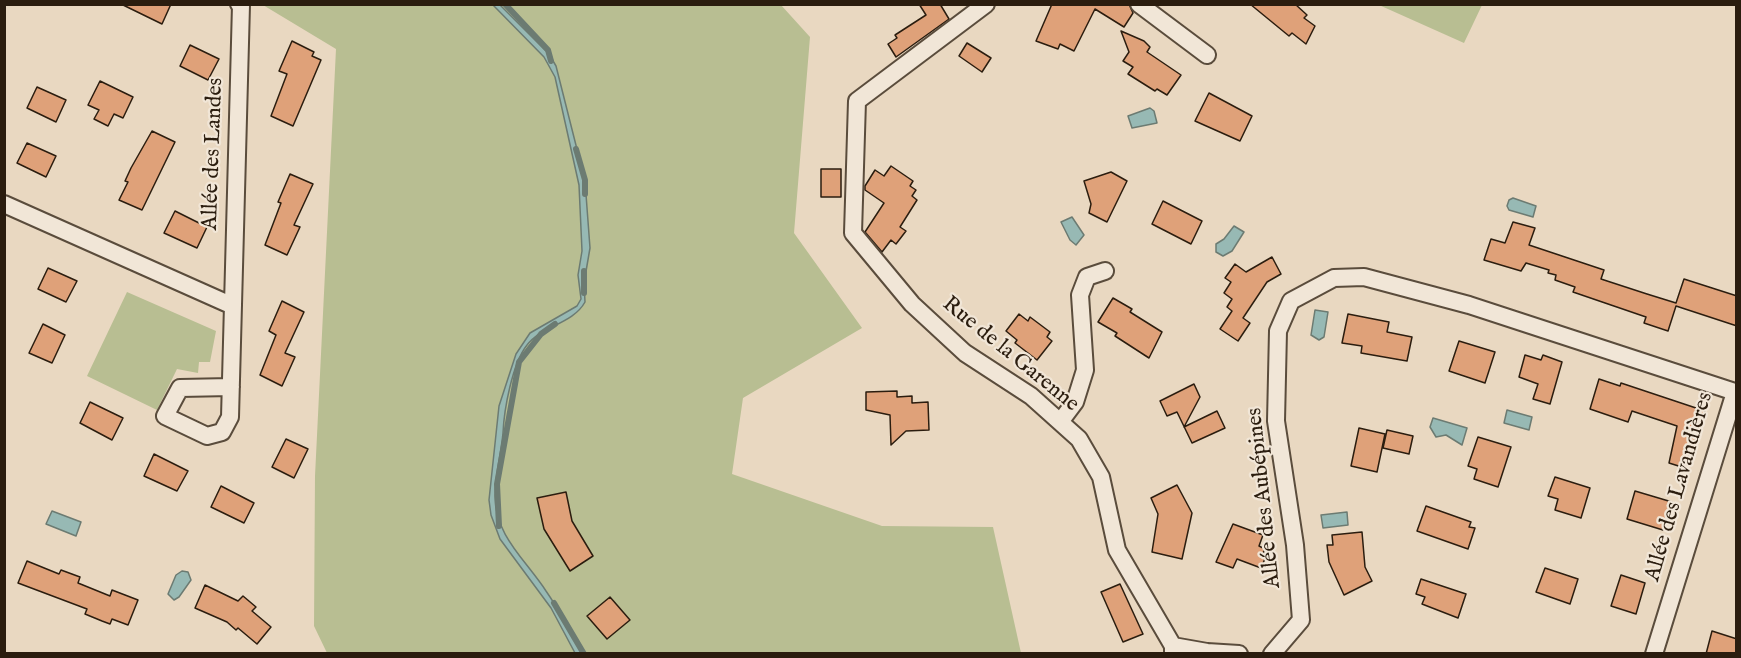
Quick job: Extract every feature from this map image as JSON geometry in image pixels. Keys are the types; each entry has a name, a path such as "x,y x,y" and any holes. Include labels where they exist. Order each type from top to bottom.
{"street":[{"name":"Allée des Landes","path":"231,387 239,4"},
{"name":"Rue de la Garenne","path":"986,4 857,101 853,233 912,304 965,353 1031,396 1079,439 1101,477 1116,550 1173,650"},
{"path":"1139,4 1207,55"},
{"path":"4,204 233,306"},
{"path":"1060,422 1075,402 1085,370 1080,295 1087,277 1105,271"},
{"name":"Allée des Aubépines","path":"1272,654 1301,620 1295,545 1276,421 1278,331 1291,301 1334,278 1364,277 1469,305"},
{"name":"Allée des Lavandières","path":"1469,305 1735,392 1654,654"},
{"path":"1173,650 1239,654"}],"green space":[{"path":"1482,4 1464,43 1379,5"},
{"path":"263,5 781,5 810,37 794,233 862,328 743,398 732,474 882,526 993,527 1021,653 327,653 314,626 315,476 336,49"},
{"path":"127,292 216,331 210,362 199,362 198,373 177,369 157,410 87,376"}],"water":[{"path":"493,5 500,5 549,54 556,66 585,181 590,248 584,283 585,302 573,315 533,339 527,345 517,364 505,412 495,488 496,510 513,547 551,599 584,653 575,653 551,608 500,539 491,515 489,500 499,406 516,354 530,333 577,306 581,299 578,275 582,251 579,185 555,77 544,57"},
{"path":"1150,108 1154,111 1157,123 1132,128 1128,116"},
{"path":"1513,198 1536,206 1533,217 1509,210 1507,206 1509,200"},
{"path":"1072,217 1084,235 1076,245 1070,240 1061,222"},
{"path":"1234,226 1244,232 1232,251 1223,256 1216,252 1216,244 1224,239"},
{"path":"1315,310 1328,312 1324,337 1319,340 1311,335"},
{"path":"1507,410 1532,417 1529,430 1504,423"},
{"path":"1433,418 1467,428 1462,445 1446,435 1436,437 1430,427"},
{"path":"52,511 81,522 76,536 46,524"},
{"path":"1347,512 1348,525 1323,528 1321,515"},
{"path":"182,571 188,572 191,580 179,597 174,600 168,594 176,575"}],"building":[{"path":"121,4 171,4 162,24"},
{"path":"919,4 940,4 949,19 896,57 888,44 897,38 895,35 926,15"},
{"path":"1052,4 1129,4 1133,13 1124,27 1095,9 1074,51 1060,44 1058,49 1036,41"},
{"path":"1250,4 1295,4 1307,15 1304,18 1315,26 1306,44 1292,33 1289,36"},
{"path":"1121,31 1144,41 1150,47 1147,52 1181,75 1167,95 1157,89 1155,91 1128,74 1133,67 1123,61 1129,52"},
{"path":"292,41 314,52 312,56 321,60 293,126 271,116 287,74 279,71"},
{"path":"967,43 991,58 982,72 959,56"},
{"path":"190,45 219,59 208,80 180,66"},
{"path":"100,81 133,97 123,118 114,114 108,126 94,119 99,110 88,105"},
{"path":"37,87 66,100 56,122 27,108"},
{"path":"1209,93 1252,116 1240,141 1195,121"},
{"path":"152,131 175,142 142,210 119,200 128,182 125,181 131,168"},
{"path":"27,143 56,156 46,177 17,163"},
{"path":"891,166 913,181 910,186 916,190 912,196 917,200 900,227 906,231 896,244 891,240 882,252 865,232 884,203 865,190 865,186 875,170 884,176"},
{"path":"821,169 841,169 841,197 821,197"},
{"path":"1111,172 1127,181 1107,222 1089,213 1091,204 1084,181"},
{"path":"290,174 313,184 294,225 300,227 287,255 265,245 281,203 278,202"},
{"path":"1163,201 1202,221 1191,244 1152,224"},
{"path":"175,211 207,227 197,248 164,233"},
{"path":"1513,222 1535,228 1529,245 1604,270 1601,279 1676,303 1684,279 1737,296 1737,326 1676,306 1668,331 1644,323 1646,317 1573,292 1575,287 1555,280 1556,275 1548,273 1549,270 1526,263 1521,271 1484,260 1491,239 1505,243"},
{"path":"1272,257 1281,274 1267,282 1243,318 1250,323 1238,341 1220,329 1232,311 1227,307 1232,299 1224,293 1231,282 1225,278 1235,264 1246,272"},
{"path":"48,268 77,281 66,302 38,289"},
{"path":"1113,298 1132,309 1130,312 1162,332 1149,358 1115,336 1117,333 1098,322"},
{"path":"282,301 304,312 285,353 295,357 282,386 260,375 276,335 269,331"},
{"path":"1019,314 1028,321 1030,317 1050,332 1047,337 1052,341 1037,360 1015,343 1017,340 1006,331"},
{"path":"1348,314 1389,322 1387,332 1412,337 1407,361 1361,353 1362,346 1342,343"},
{"path":"43,324 65,335 52,363 29,353"},
{"path":"1459,341 1495,352 1485,383 1449,371"},
{"path":"1525,355 1541,360 1543,355 1562,362 1550,404 1533,399 1538,384 1519,377"},
{"path":"1599,379 1620,386 1621,383 1705,411 1685,468 1669,463 1677,426 1632,411 1628,422 1590,409"},
{"path":"1194,384 1200,397 1184,427 1177,412 1167,416 1160,401"},
{"path":"897,391 897,397 912,396 912,403 928,402 929,430 906,431 891,445 890,415 866,410 866,392"},
{"path":"90,402 123,418 112,440 80,423"},
{"path":"1217,411 1225,428 1192,443 1184,427"},
{"path":"1359,428 1385,434 1377,472 1351,466"},
{"path":"1387,430 1413,436 1409,454 1383,448"},
{"path":"1478,437 1511,447 1498,487 1474,479 1477,469 1468,466"},
{"path":"286,439 308,449 294,478 272,467"},
{"path":"154,454 188,471 177,491 144,476"},
{"path":"1555,477 1590,488 1581,518 1555,510 1558,499 1548,496"},
{"path":"1177,485 1192,513 1182,559 1152,552 1158,514 1151,498"},
{"path":"221,486 254,503 244,523 211,507"},
{"path":"1635,491 1672,502 1663,530 1627,519"},
{"path":"566,492 572,521 593,556 570,571 544,529 537,498"},
{"path":"1426,506 1471,522 1469,527 1475,528 1468,549 1417,531"},
{"path":"1233,524 1263,535 1259,546 1265,549 1263,553 1267,554 1261,568 1237,559 1233,568 1216,562"},
{"path":"1362,532 1365,567 1372,581 1344,595 1329,562 1327,545 1333,545 1332,535"},
{"path":"27,561 59,574 61,570 80,577 78,583 110,596 112,590 138,600 128,625 112,619 110,624 102,621 85,614 87,609 18,583"},
{"path":"1545,568 1578,579 1570,604 1536,592"},
{"path":"1621,575 1645,583 1636,614 1611,606"},
{"path":"1421,579 1466,594 1458,618 1422,604 1425,597 1416,594"},
{"path":"1120,584 1143,634 1123,642 1101,592"},
{"path":"205,585 238,601 243,596 256,607 252,611 271,627 257,644 238,628 236,630 227,622 195,608"},
{"path":"610,597 630,620 607,639 587,616"},
{"path":"1712,631 1737,639 1737,654 1706,654"}],"waterway":[{"path":"505,4 548,50 551,61"},
{"path":"576,149 585,180 585,194"},
{"path":"584,271 584,293"},
{"path":"499,526 497,484 519,362 541,334 555,324"},
{"path":"554,603 584,654"}]}
